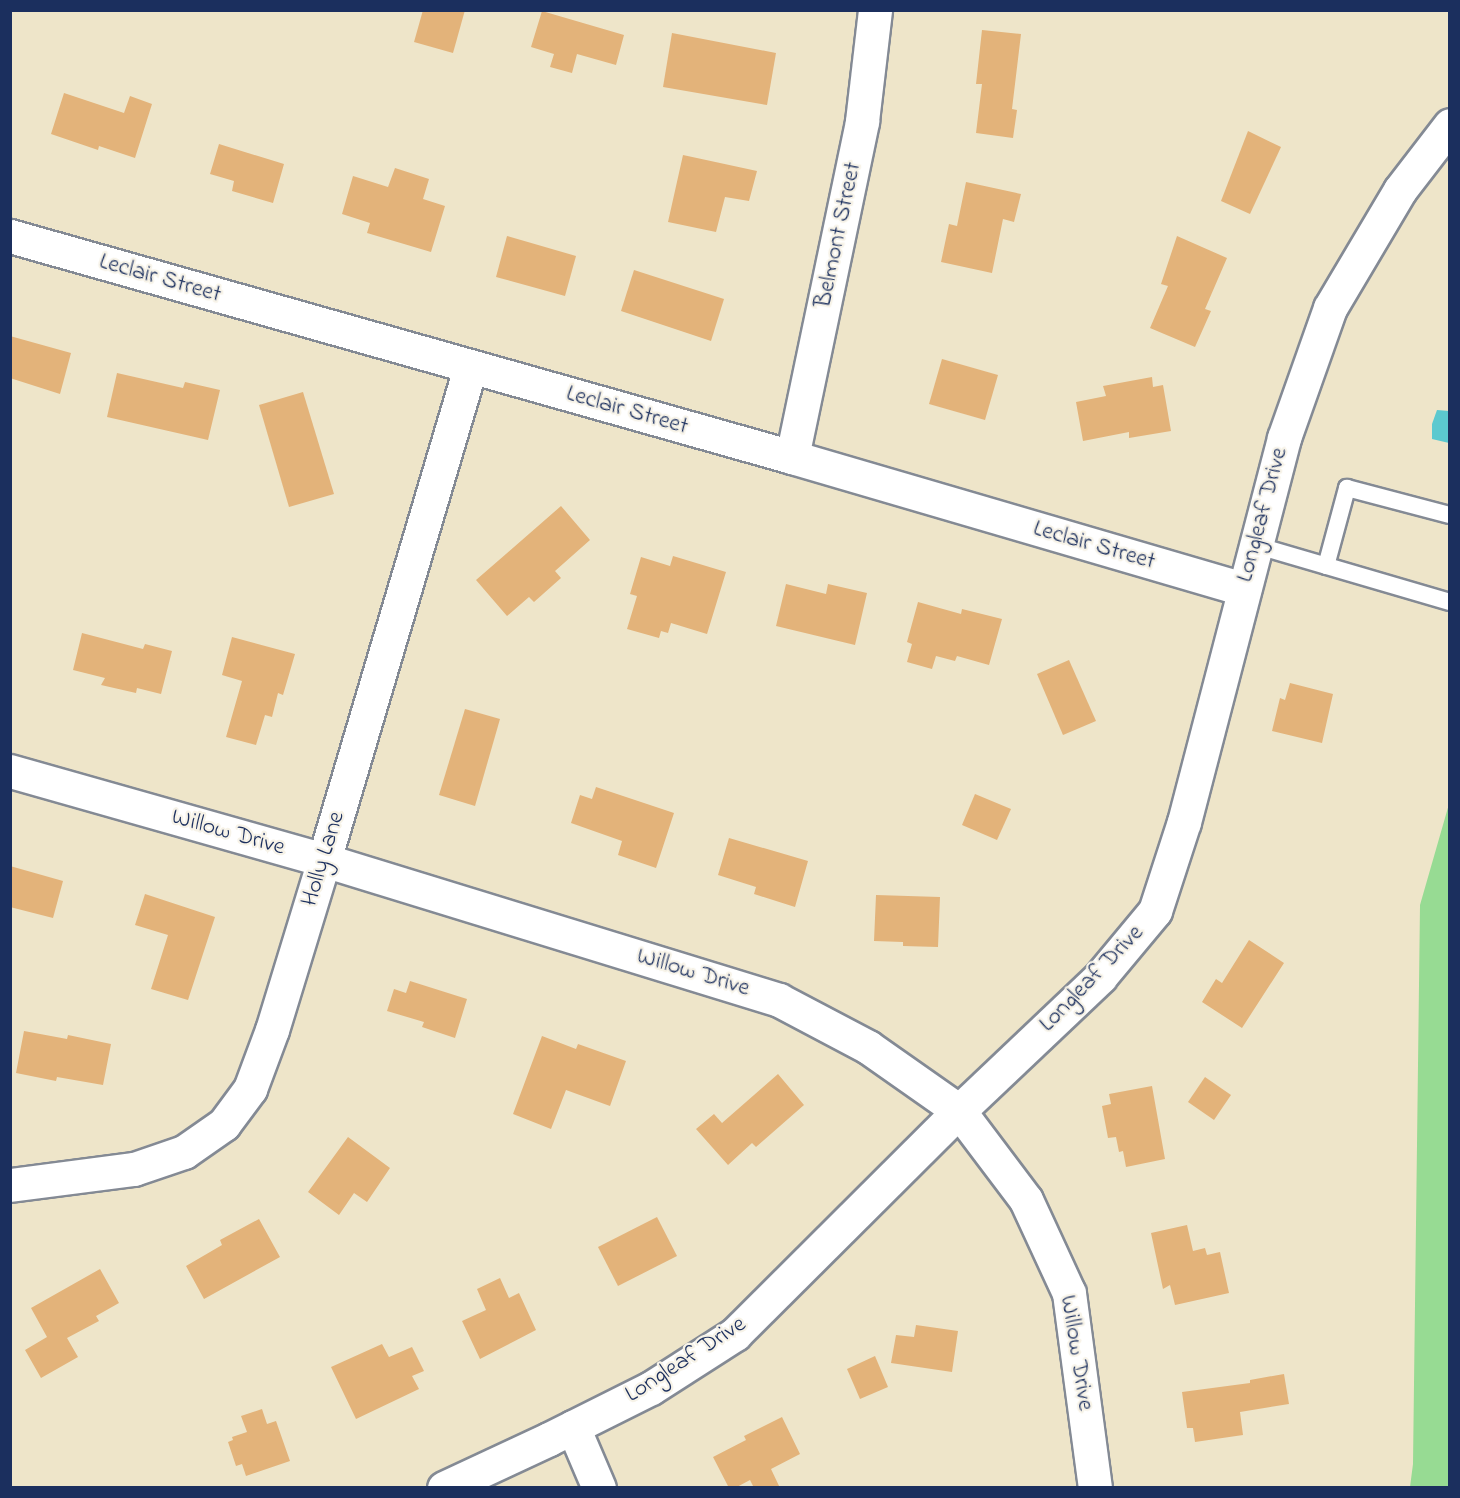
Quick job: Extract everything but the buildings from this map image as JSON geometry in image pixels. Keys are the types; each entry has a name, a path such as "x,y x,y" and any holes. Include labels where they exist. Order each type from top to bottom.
{"street":[{"name":"Belmont Street","path":"792,457 862,121 875,10"},
{"name":"Longleaf Drive","path":"444,1488 651,1388 735,1334 959,1111 1100,977 1155,912 1184,822 1284,438 1330,308 1400,190 1449,125"},
{"name":"Leclair Street","path":"10,236 470,368 792,457 1244,590"},
{"name":"Holly Lane","path":"10,1185 134,1169 184,1152 224,1124 250,1089 324,860 470,368"},
{"name":"Willow Drive","path":"10,771 324,860 780,1000 868,1047 959,1111 1026,1200 1069,1293 1095,1488"},
{"path":"573,1427 599,1488"}],"lane":[{"path":"1326,566 1347,488 1449,516"},
{"path":"1255,545 1449,602"}],"green space":[{"path":"1449,804 1449,1487 1410,1487 1413,1464 1420,905"}],"water":[{"path":"1437,410 1449,411 1449,443 1432,439 1432,424"}]}
